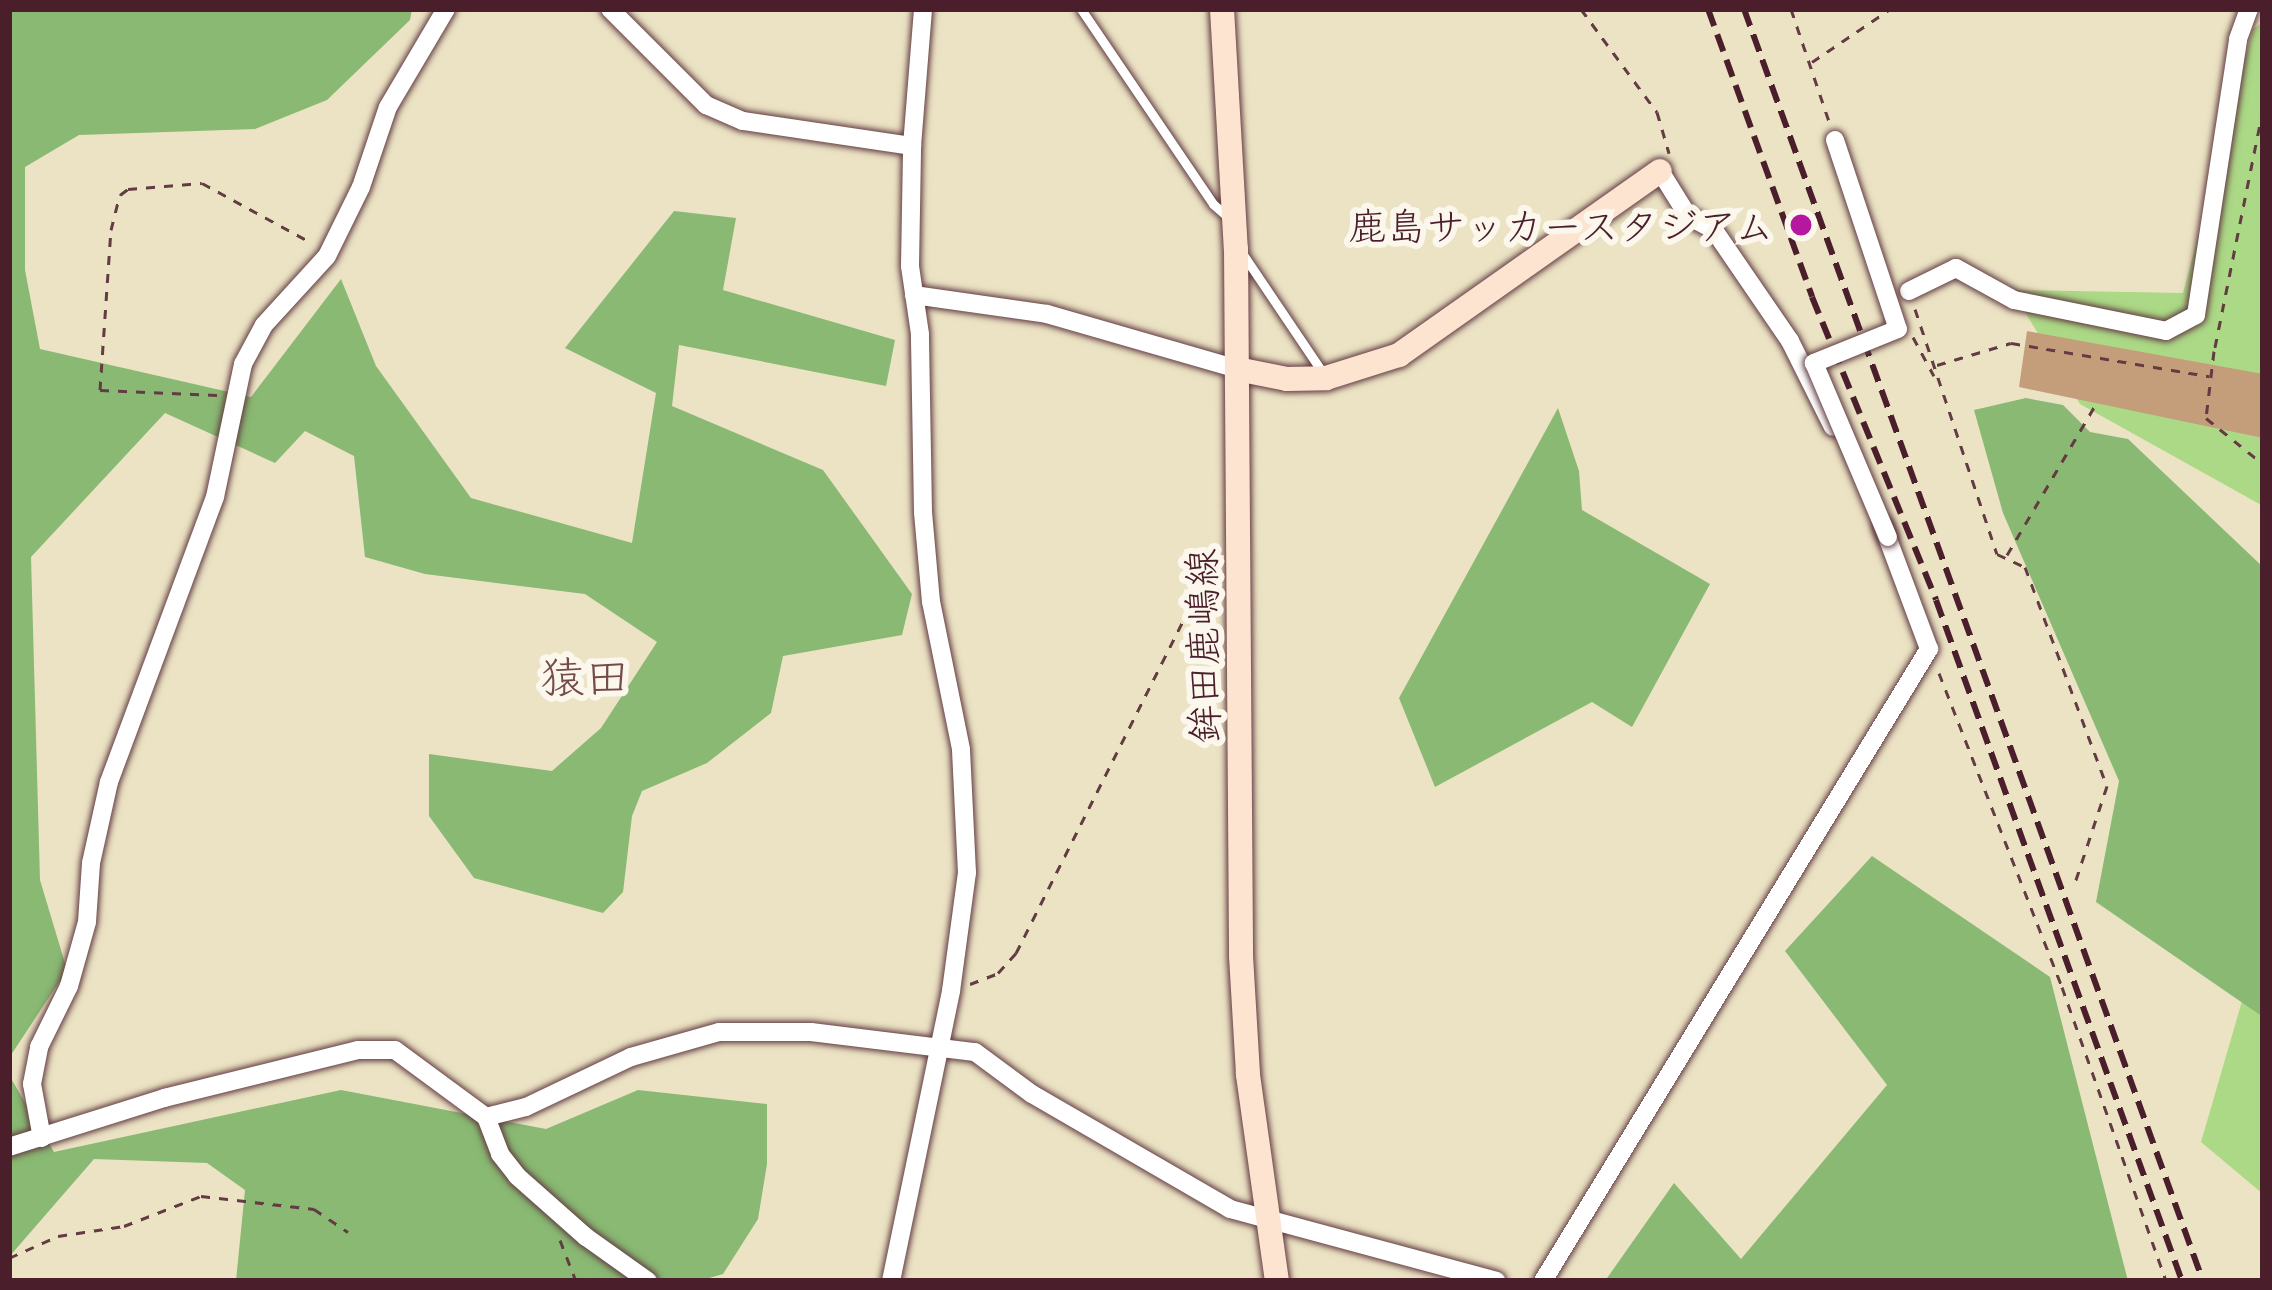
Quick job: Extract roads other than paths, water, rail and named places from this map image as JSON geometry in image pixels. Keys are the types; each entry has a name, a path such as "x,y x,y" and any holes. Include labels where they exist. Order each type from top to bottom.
{"main road":[{"name":"鉾田鹿嶋線","path":"1222,9 1236,249 1241,956 1248,1076 1277,1281"},
{"path":"1237,369 1286,379 1326,378 1399,355 1660,171"}],"street":[{"path":"42,1138 32,1084 39,1047 69,986 87,922 91,863 109,782 215,496 243,364 264,325 327,256 361,187 388,107 446,9"},
{"path":"610,9 706,105 743,121 912,146"},
{"path":"891,1281 962,928 968,830 962,749 931,602 914,295 912,146 922,9"},
{"path":"1909,291 1956,268 2014,300 2166,331 2196,315 2238,39 2249,9"},
{"path":"1543,1281 1929,649 1888,537 1814,363 1898,329 1834,140"},
{"path":"1660,171 1688,216 1714,230 1790,341 1888,537"},
{"path":"914,295 1047,314 1237,369"},
{"path":"486,1117 526,1106 631,1057 719,1032 811,1032 975,1052 1101,1136 1230,1209 1496,1281"},
{"path":"9,1147 164,1098 358,1050 394,1050 486,1117 500,1154 547,1204 648,1281"}],"lane":[{"path":"1081,9 1214,204 1234,222"},
{"path":"1236,249 1254,266 1326,378"}],"railway":[{"path":"1708,9 1812,297 1936,600 2182,1281"},
{"path":"1744,9 2203,1281"}],"place":[{"name":"鹿島サッカースタジアム","path":"1801,225"}],"district":[{"name":"猿田","path":"585,676"}]}
